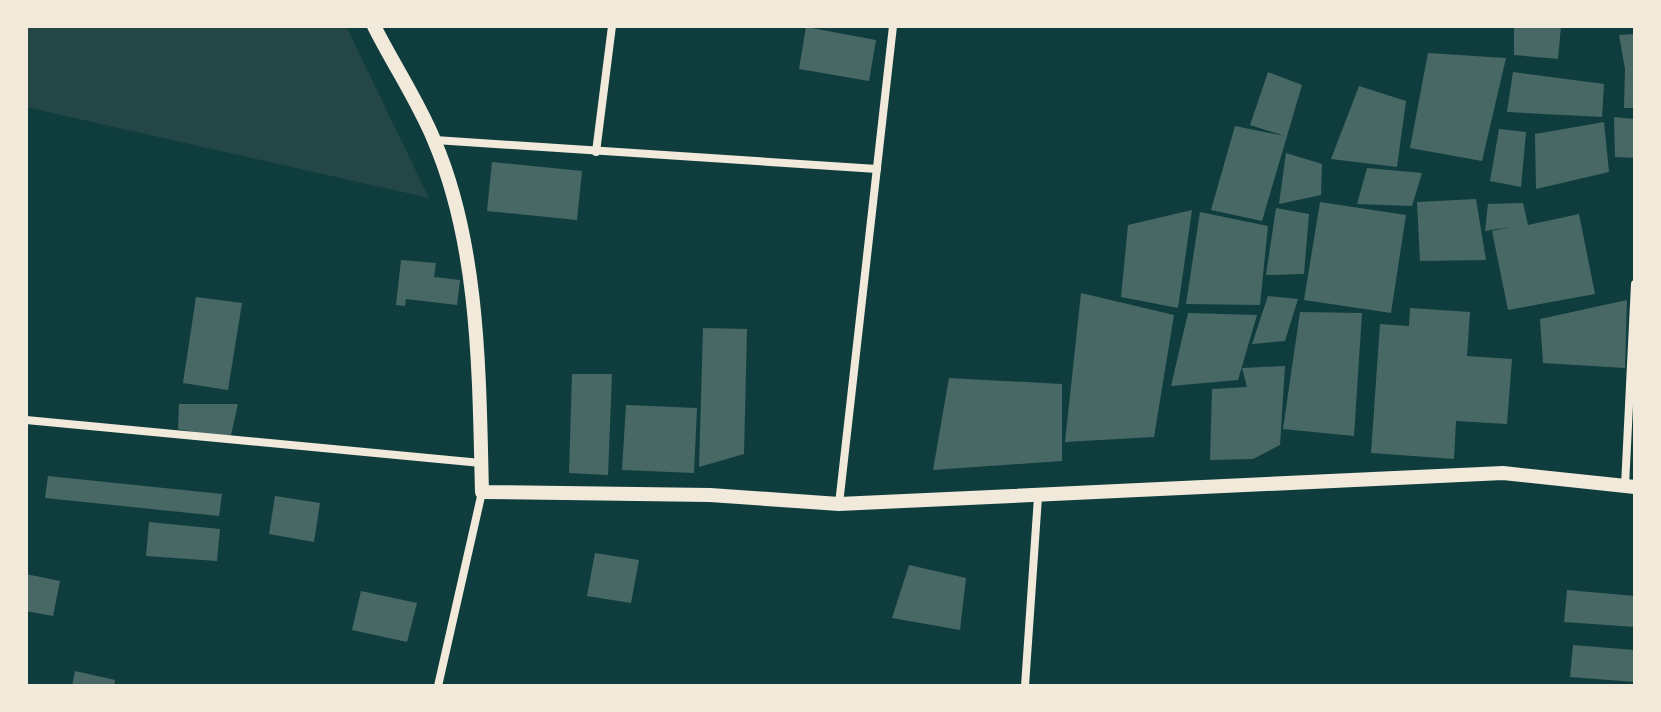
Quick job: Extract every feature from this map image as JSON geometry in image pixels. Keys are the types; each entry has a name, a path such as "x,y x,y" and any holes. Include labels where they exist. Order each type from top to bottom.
{"street":[{"path":"374,26 435,140 456,209 471,289 482,492 438,686"},
{"path":"596,152 612,26"},
{"path":"839,504 893,26"},
{"path":"435,140 877,169"},
{"path":"482,492 710,495 839,504 1503,473 1630,487 1635,284"},
{"path":"26,420 481,463"},
{"path":"1025,686 1038,497"}],"shaded area":[{"path":"26,26 346,26 429,198 26,107"}],"building":[{"path":"1514,26 1561,26 1558,59 1514,55"},
{"path":"806,27 876,40 869,81 799,69"},
{"path":"1635,34 1635,108 1624,108 1625,69 1619,35"},
{"path":"1428,53 1506,58 1482,161 1410,148"},
{"path":"1268,72 1302,85 1262,221 1211,210 1235,126 1285,136 1250,125"},
{"path":"1513,72 1604,84 1602,117 1507,112"},
{"path":"1359,86 1406,101 1397,167 1331,159"},
{"path":"1614,117 1635,119 1635,158 1615,157"},
{"path":"1604,122 1609,172 1536,189 1535,134"},
{"path":"1499,129 1526,132 1521,187 1490,181"},
{"path":"1286,153 1322,164 1321,195 1279,204"},
{"path":"492,162 582,171 577,220 487,211"},
{"path":"1367,168 1422,173 1412,206 1357,204"},
{"path":"1476,199 1486,260 1420,261 1417,202"},
{"path":"1320,202 1406,215 1391,313 1304,300"},
{"path":"1523,203 1528,225 1579,214 1595,294 1508,310 1492,231 1510,227 1485,231 1488,204"},
{"path":"1276,208 1309,214 1304,274 1266,275"},
{"path":"1192,210 1178,308 1121,297 1128,225"},
{"path":"1200,212 1268,226 1260,305 1186,304"},
{"path":"401,260 436,263 434,277 460,280 457,305 406,299 405,306 396,305"},
{"path":"1081,293 1174,315 1154,437 1065,442"},
{"path":"1268,296 1298,299 1285,341 1252,344"},
{"path":"196,297 242,303 228,390 183,383"},
{"path":"1627,300 1625,368 1543,363 1540,319"},
{"path":"1410,308 1470,312 1467,356 1512,359 1507,424 1456,421 1454,459 1371,453 1380,324 1409,326"},
{"path":"1300,312 1362,313 1354,436 1283,429"},
{"path":"1188,313 1257,315 1238,380 1171,386"},
{"path":"703,328 747,329 744,454 699,467"},
{"path":"1285,366 1280,445 1253,459 1210,460 1212,389 1247,387 1242,368"},
{"path":"572,374 612,374 608,475 569,473"},
{"path":"949,378 1062,384 1062,461 933,470"},
{"path":"179,404 238,404 230,439 178,429"},
{"path":"626,405 697,408 694,473 622,470"},
{"path":"48,476 222,494 219,516 45,498"},
{"path":"275,496 320,503 314,542 269,534"},
{"path":"149,522 220,529 217,561 146,556"},
{"path":"595,553 639,560 631,603 587,596"},
{"path":"909,565 966,578 960,630 892,618"},
{"path":"26,574 60,581 53,616 26,611"},
{"path":"1567,590 1635,596 1635,627 1564,622"},
{"path":"361,591 417,603 407,642 352,630"},
{"path":"1573,645 1635,650 1635,682 1570,677"},
{"path":"75,671 115,680 114,686 72,686"}]}
